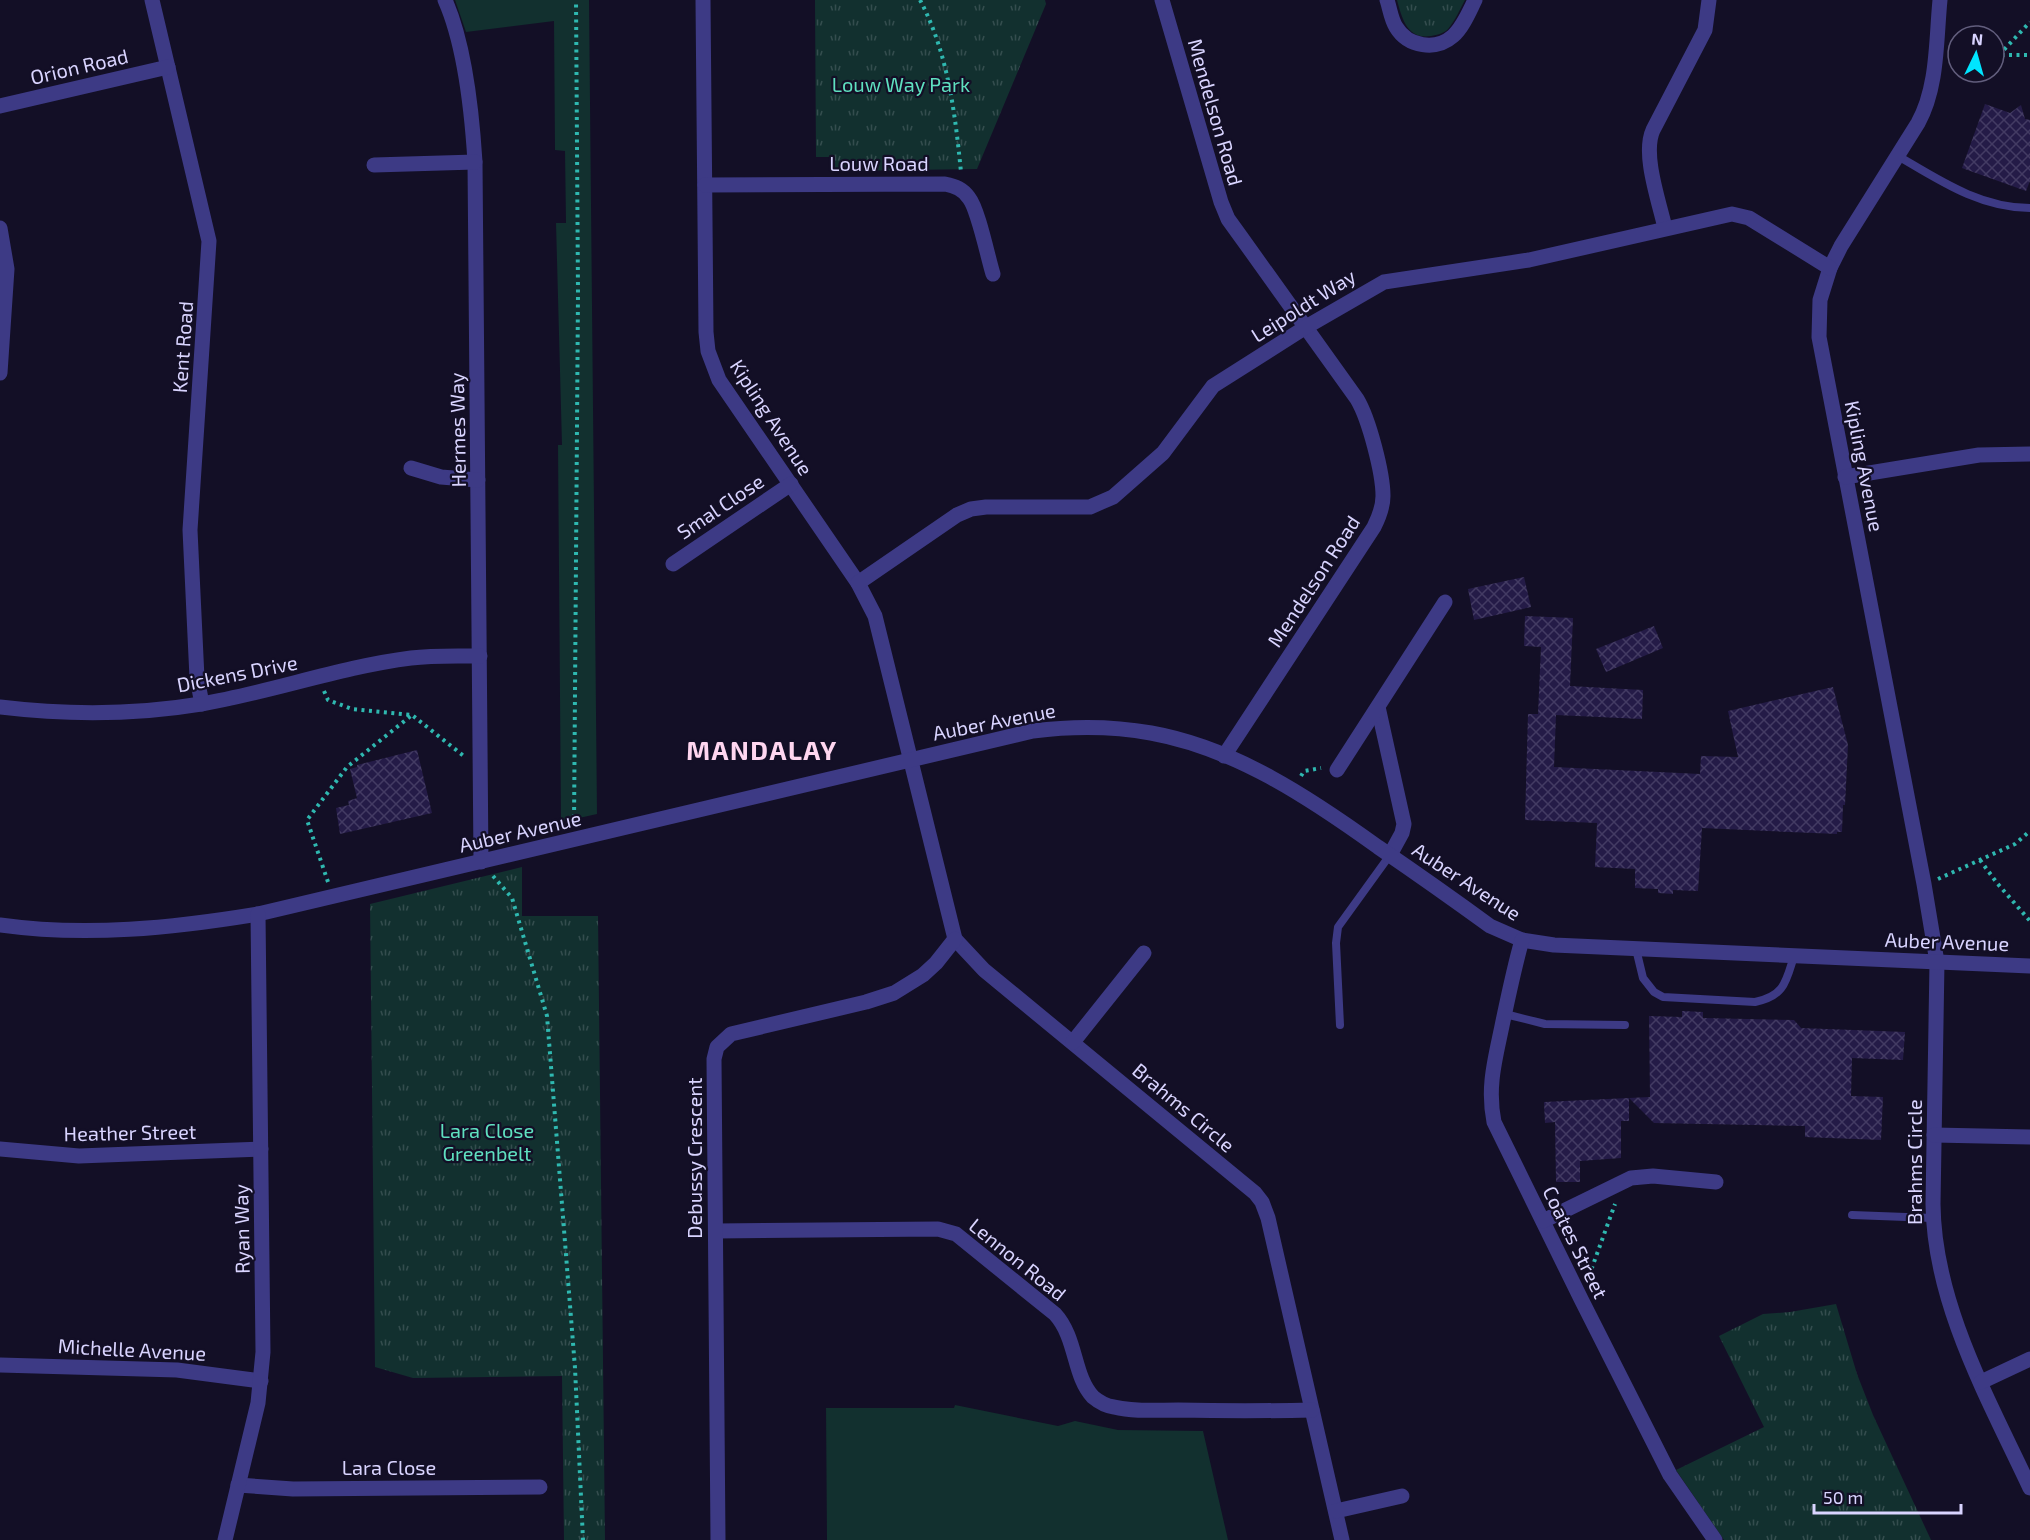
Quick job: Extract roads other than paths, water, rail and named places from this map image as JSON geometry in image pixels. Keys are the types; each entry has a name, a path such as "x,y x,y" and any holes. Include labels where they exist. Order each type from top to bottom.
{"street":[{"name":"Kent Road","path":"152,0 209,241 190,530 197,678 202,704"},
{"name":"Hermes Way","path":"445,0 457,40 468,94 475,162 481,862"},
{"name":"Kipling Avenue","path":"703,0 708,351 719,380 858,583 875,616 909,760"},
{"name":"Mendelson Road","path":"1162,0 1228,219 1366,414 1383,485 1382,509 1374,527 1224,756"},
{"path":"1388,0 1395,25 1400,33 1416,44 1426,45 1446,41 1454,35 1475,0"},
{"path":"1665,228 1649,158 1648,143 1653,129 1705,30 1709,0"},
{"name":"Kipling Avenue","path":"1937,962 1819,337 1820,300 1830,268 1841,246 1923,114 1930,96 1940,0"},
{"name":"Orion Road","path":"0,106 168,67"},
{"path":"374,165 475,162"},
{"name":"Louw Road","path":"705,185 945,184 963,191 972,202 993,274"},
{"name":"Leipoldt Way","path":"858,583 957,515 971,509 1090,507 1113,497 1163,453 1213,386 1306,327 1384,282 1529,260 1726,214 1738,214 1749,218 1830,268"},
{"path":"0,228 7,269 0,373"},
{"path":"1845,477 1979,455 2030,454"},
{"path":"411,468 441,477 478,480"},
{"name":"Smal Close","path":"673,564 790,484"},
{"path":"1336,770 1445,602"},
{"name":"Dickens Drive","path":"0,708 86,712 202,704 412,657 480,656"},
{"path":"1378,707 1404,824 1402,833 1390,855"},
{"name":"Auber Avenue","path":"0,925 58,930 159,928 258,914 1033,731 1092,727 1154,733 1190,743 1269,775 1315,802 1490,926 1522,940 1543,944 1636,949 2030,966"},
{"name":"Brahms Circle","path":"909,760 955,939 984,970 1255,1193 1262,1202 1268,1218 1342,1540"},
{"name":"Ryan Way","path":"225,1540 258,1403 263,1352 258,914"},
{"name":"Debussy Crescent","path":"718,1540 714,1059 717,1047 721,1041 737,1032 894,993 923,975 955,939"},
{"name":"Coates Street","path":"1522,940 1491,1083 1494,1122 1670,1475 1715,1540"},
{"path":"1073,1042 1144,953"},
{"name":"Brahms Circle","path":"1937,962 1933,1218 1935,1238 1955,1322 1962,1341 2030,1488"},
{"path":"1934,1135 2030,1137"},
{"name":"Heather Street","path":"0,1149 79,1156 261,1149"},
{"path":"1543,1221 1631,1178 1642,1176 1716,1182"},
{"name":"Lennon Road","path":"716,1231 947,1230 956,1234 1055,1314 1068,1330 1089,1392 1103,1404 1128,1409 1264,1412 1312,1410"},
{"path":"1981,1382 2030,1359"},
{"name":"Michelle Avenue","path":"0,1365 177,1370 261,1381"},
{"name":"Lara Close","path":"238,1485 293,1489 540,1487"},
{"path":"1336,1511 1402,1496"}],"lane":[{"path":"1898,156 1954,189 1996,204 2030,208"},
{"path":"1340,1026 1336,933 1340,923 1390,855"},
{"path":"1636,949 1647,985 1663,997 1676,999 1755,1002 1765,1000 1782,990 1794,956"},
{"path":"1505,1014 1545,1024 1625,1025"},
{"path":"1852,1215 1933,1218"}],"district":[{"name":"MANDALAY","path":"762,749"}],"park label":[{"name":"Louw Way Park","path":"901,84"},
{"name":"Lara Close Greenbelt","path":"487,1142"}]}
